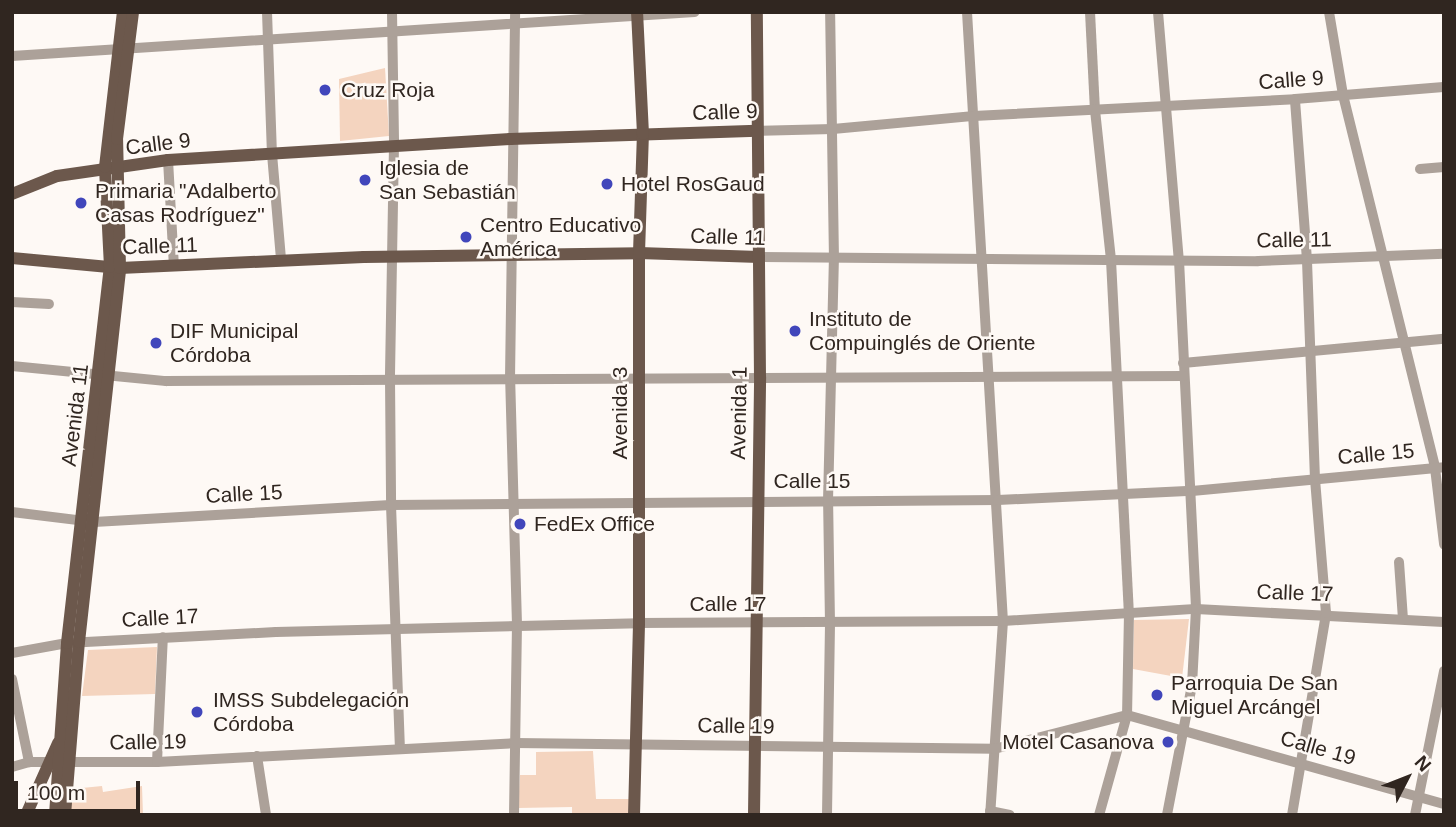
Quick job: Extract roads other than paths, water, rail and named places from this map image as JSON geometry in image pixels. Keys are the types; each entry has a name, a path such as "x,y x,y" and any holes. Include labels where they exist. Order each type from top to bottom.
{"main road":[{"name":"Avenida 11","path":"73,643 94,522 115,267 111,168 123,12"},
{"name":"Avenida 11","path":"122,49 133,12"},
{"name":"Avenida 1","path":"754,815 760,377 757,12"},
{"name":"Avenida 3","path":"634,815 639,623 639,253 643,134 637,13"},
{"name":"Calle 9","path":"12,194 57,176 168,160 515,139 757,131"},
{"name":"Calle 11","path":"12,258 115,267 174,266 282,258 639,253 758,257"},
{"name":"Avenida 11","path":"26,815 59,762 68,705 80,520 105,376"},
{"name":"Avenida 11","path":"65,815 59,762 68,705"},
{"path":"55,815 59,762"}],"street":[{"path":"267,12 272,154 282,258"},
{"path":"391,12 394,145 391,505 398,628 400,747"},
{"path":"12,56 392,31 515,18 695,12"},
{"path":"827,815 830,622 828,501 834,260 830,12"},
{"path":"967,12 998,499 1003,621 990,813 1010,815"},
{"path":"1090,12 1095,110 1111,260 1129,614 1127,715 1099,815"},
{"path":"1158,12 1179,260 1196,609 1192,685 1167,815"},
{"path":"1329,12 1343,95 1382,257 1439,468 1444,544"},
{"path":"514,815 517,625 510,379 515,18"},
{"name":"Calle 9","path":"757,131 833,129 974,116 1295,99 1444,87"},
{"path":"1292,815 1326,613 1315,479 1307,260 1295,99"},
{"path":"168,160 174,266"},
{"path":"1420,169 1444,167"},
{"name":"Calle 11","path":"758,257 834,260 1307,260 1444,254"},
{"path":"12,302 49,304"},
{"path":"1183,363 1444,340"},
{"path":"12,366 180,382 1184,376"},
{"name":"Calle 15","path":"12,512 94,522 391,505 998,499 1192,491 1439,468"},
{"path":"1399,562 1403,619"},
{"name":"Calle 17","path":"12,653 73,643 163,637 398,628 639,623 1003,621 1196,609 1326,613 1444,622"},
{"path":"157,762 163,637"},
{"path":"1415,815 1444,671"},
{"path":"12,679 29,762"},
{"name":"Calle 19","path":"12,767 29,762 157,762 400,747 515,743 994,749 1127,715 1444,804"},
{"path":"257,756 266,815"}],"place":[{"name":"Cruz Roja","path":"325,90"},
{"name":"Iglesia de San Sebastián","path":"365,180"},
{"name":"Hotel RosGaud","path":"607,184"},
{"name":"Primaria \"Adalberto Casas Rodríguez\"","path":"81,203"},
{"name":"Centro Educativo América","path":"466,237"},
{"name":"Instituto de Compuinglés de Oriente","path":"795,331"},
{"name":"DIF Municipal Córdoba","path":"156,343"},
{"name":"FedEx Office","path":"520,524"},
{"name":"Parroquia De San Miguel Arcángel","path":"1157,695"},
{"name":"IMSS Subdelegación Córdoba","path":"197,712"},
{"name":"Motel Casanova","path":"1168,742"}]}
